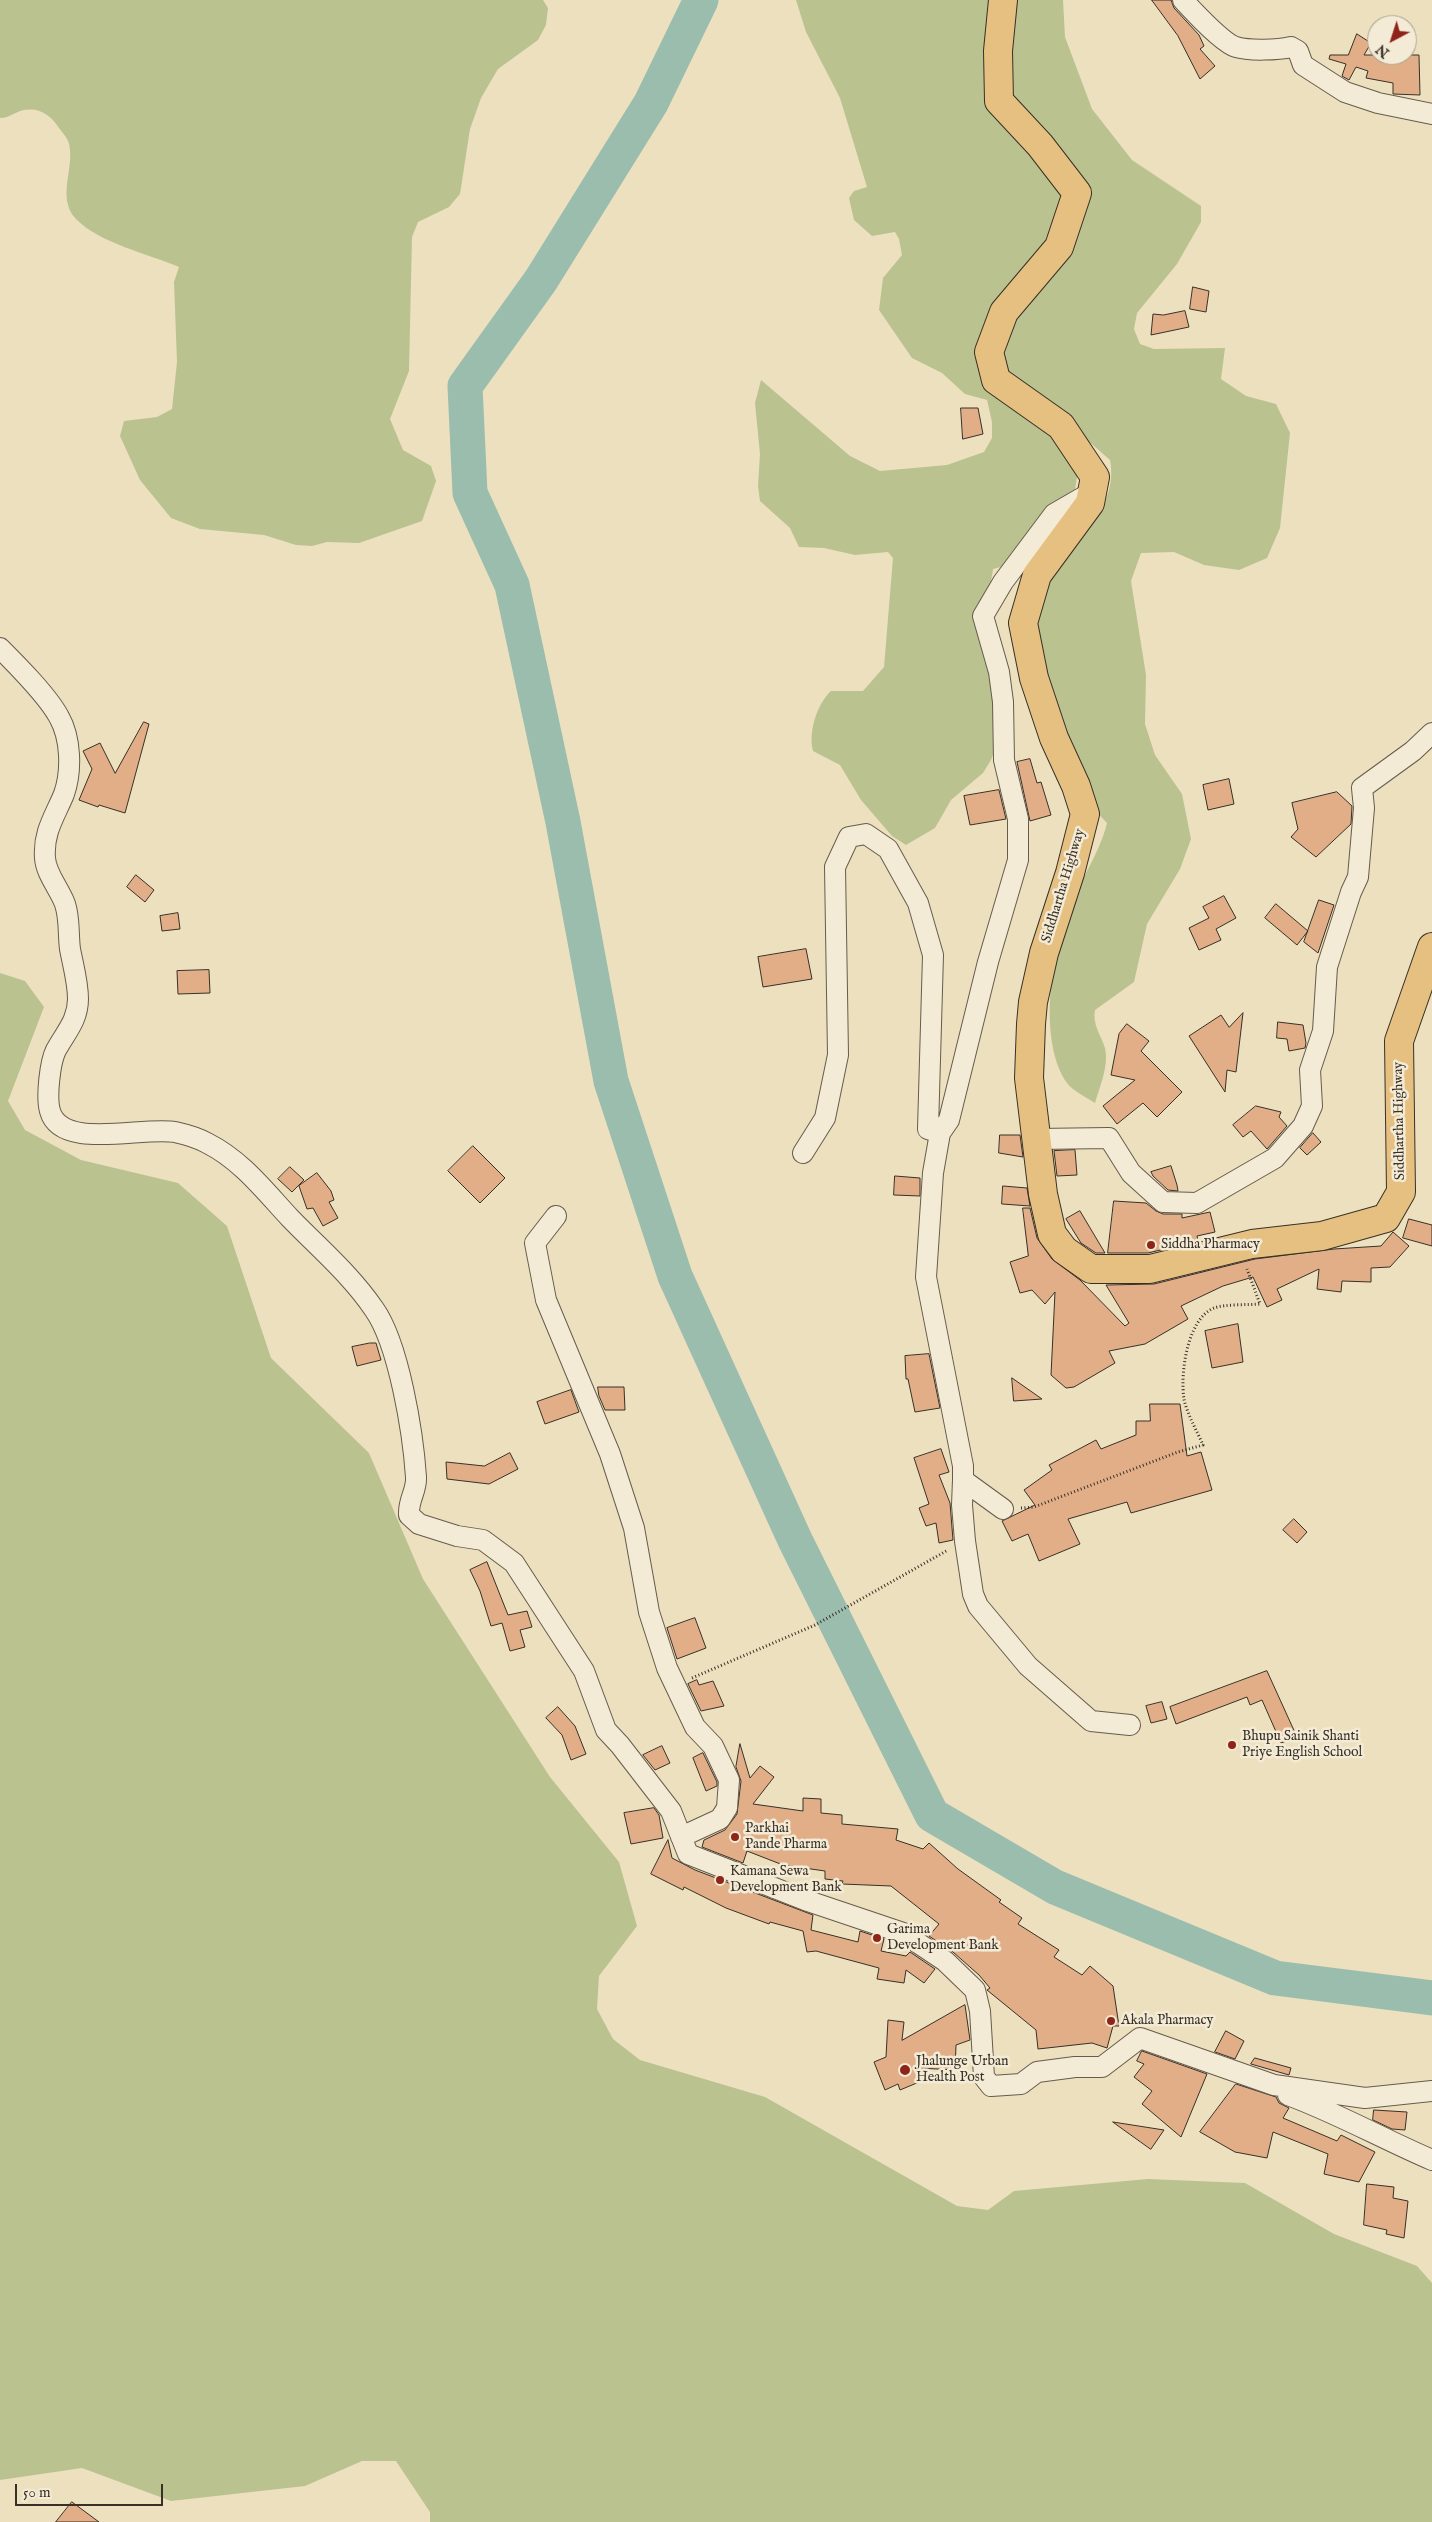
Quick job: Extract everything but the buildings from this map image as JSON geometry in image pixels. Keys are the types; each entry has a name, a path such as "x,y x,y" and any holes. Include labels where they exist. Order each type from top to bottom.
{"highway":[{"path":"1003,0 998,51 999,101 1040,145 1077,192 1059,247 1004,312 989,352 996,380 1060,426 1095,477 1092,492"},
{"name":"Siddhartha Highway","path":"1092,492 1090,503 1037,575 1023,623 1034,678 1054,738 1076,786 1085,814 1070,872 1050,930 1033,1002 1029,1078 1043,1194 1052,1234 1064,1250 1091,1269 1150,1270 1239,1248 1322,1236 1386,1218 1401,1192 1399,1041 1432,947"}],"street":[{"path":"1183,0 1205,22 1235,47 1276,51 1291,47 1298,51 1302,65 1345,92 1378,104 1432,114"},
{"path":"1092,492 1054,514 1003,582 983,616 999,672 1003,702 1004,760 1018,819 1018,860 988,962 949,1120 940,1134 933,1174 926,1277 963,1466 962,1505 965,1541 973,1594 978,1606 1028,1666 1092,1721 1130,1725"},
{"path":"0,648 18,665 59,717 68,747 68,770 65,792 49,825 45,839 45,861 64,903 68,920 78,999 74,1022 55,1052 48,1091 50,1112 60,1127 73,1132 96,1134 174,1132 206,1142 243,1167 291,1219 342,1268 376,1310 390,1340 404,1396 416,1480 408,1503 409,1515 419,1524 457,1536 483,1540 514,1564 584,1671 606,1730 620,1745 671,1811 688,1854 805,1900 904,1933 945,1961 975,1990 980,2012 984,2077 991,2086 1020,2084 1036,2072 1075,2067 1102,2067 1140,2038 1274,2085 1365,2098 1432,2091"},
{"path":"1037,1139 1109,1138 1132,1173 1163,1202 1197,1203 1275,1158 1303,1126 1312,1106 1310,1070 1323,1032 1327,967 1351,892 1358,877 1364,808 1362,788 1413,751 1432,733"},
{"path":"803,1154 826,1118 838,1054 835,867 849,836 866,834 888,849 918,902 933,956 928,1129 940,1134"},
{"path":"556,1216 535,1243 546,1300 610,1454 634,1528 649,1612 666,1668 695,1727 713,1746 729,1780 727,1808 720,1819 681,1836"},
{"path":"963,1480 1003,1510"},
{"path":"1253,2077 1268,2088 1326,2110 1358,2127 1432,2160"}],"path":[{"path":"1003,1510 1034,1507 1178,1452 1203,1445 1184,1400 1183,1374 1188,1343 1197,1322 1214,1308 1260,1304 1239,1248"},
{"path":"687,1680 814,1625 951,1549"}],"green space":[{"path":"0,0 543,0 548,8 546,25 538,40 498,69 481,98 470,129 460,194 449,207 418,222 412,237 409,371 390,419 403,450 431,466 436,481 422,521 359,543 327,542 312,546 296,545 264,535 200,529 171,518 140,480 120,436 124,421 157,417 172,409 177,362 174,282 179,267 98,235 76,219 70,211 67,202 70,163 68,140 49,117 40,111 30,109 0,118"},
{"path":"796,0 1063,0 1065,37 1092,109 1132,160 1201,206 1201,222 1177,264 1137,313 1134,329 1140,344 1154,349 1225,348 1221,379 1246,396 1276,404 1290,433 1280,528 1267,558 1239,570 1204,565 1174,552 1141,553 1131,581 1146,675 1145,724 1155,755 1182,794 1191,839 1180,869 1147,924 1134,982 1095,1010 1096,1025 1105,1048 1106,1062 1095,1103 1067,1083 1058,1066 1050,1024 1050,1001 1055,955 1060,935 1076,893 1099,847 1107,823 1083,792 1067,757 1039,651 1036,629 1043,594 1047,585 1100,512 1107,496 1111,478 1110,460 1062,418 1078,470 1072,510 1041,557 993,569 989,594 977,604 973,620 993,674 1000,735 991,760 983,773 951,800 935,828 906,845 892,836 861,800 840,765 813,751 812,744 815,719 822,703 831,691 863,691 884,667 893,558 888,552 855,555 824,548 799,547 790,528 760,501 758,486 760,454 755,403 761,380 850,456 880,471 947,465 984,452 992,438 992,422 987,400 965,394 942,373 912,358 879,310 883,278 902,255 899,239 895,232 872,236 854,220 849,198 854,191 867,187 840,98 806,32"},
{"path":"0,973 25,981 44,1007 8,1101 25,1130 81,1160 178,1183 227,1226 271,1358 369,1453 423,1579 550,1777 619,1862 637,1926 599,1976 597,2009 613,2039 640,2060 765,2097 957,2206 988,2210 1014,2191 1148,2179 1245,2183 1334,2234 1417,2266 1432,2283 1432,2522 430,2522 430,2512 396,2461 362,2461 305,2486 171,2501 82,2468 0,2480"}],"waterway":[{"path":"701,0 651,103 541,280 465,386 470,493 512,585 563,822 611,1081 675,1276 795,1540 932,1815 1055,1887 1275,1978 1432,1998"}],"place":[{"name":"Siddha Pharmacy","path":"1151,1245"},
{"name":"Bhupu Sainik Shanti Priye English School","path":"1232,1745"},
{"name":"Parkhai Pande Pharma","path":"735,1837"},
{"name":"Kamana Sewa Development Bank","path":"720,1880"},
{"name":"Garima Development Bank","path":"877,1938"},
{"name":"Akala Pharmacy","path":"1111,2021"},
{"name":"Jhalunge Urban Health Post","path":"905,2070"}]}
